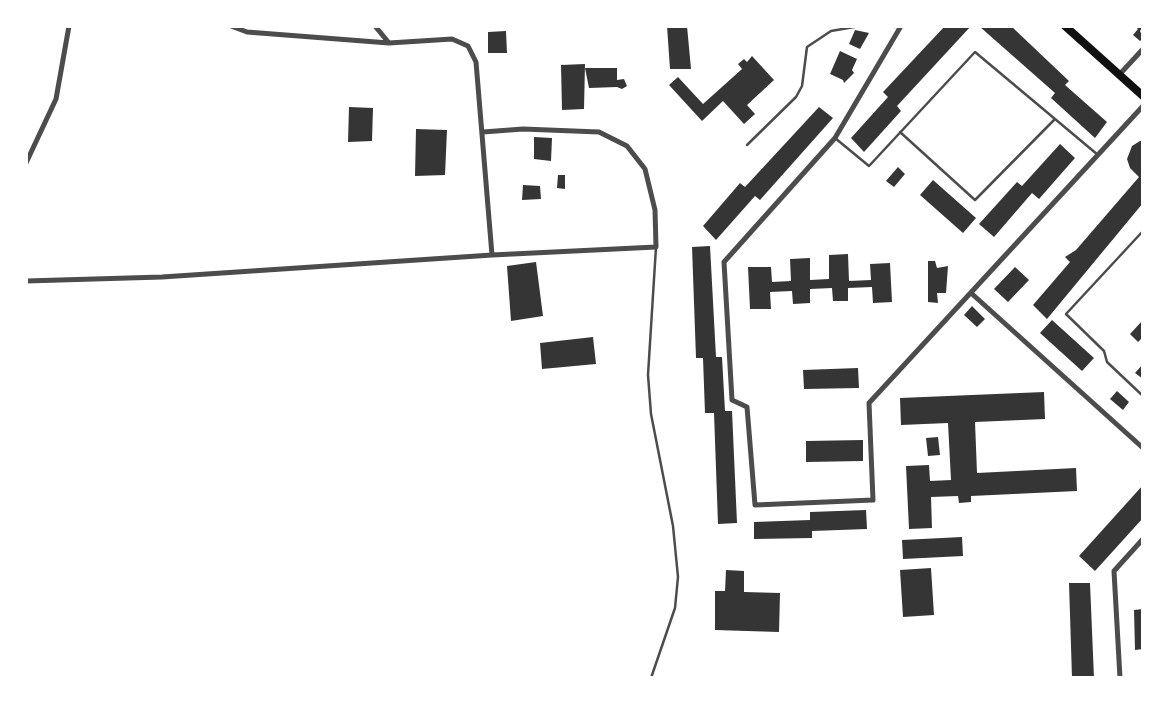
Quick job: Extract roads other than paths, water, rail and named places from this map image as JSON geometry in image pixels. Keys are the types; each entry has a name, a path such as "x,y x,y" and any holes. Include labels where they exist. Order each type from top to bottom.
{"main road":[{"path":"1065,26 1143,96"}],"street":[{"path":"26,163 56,100 69,26"},
{"path":"231,26 247,32 388,43 452,39 468,47 476,62 492,255"},
{"path":"375,26 388,43"},
{"path":"901,27 835,138 724,262 732,400 747,407 755,505 873,500 869,403 1143,106"},
{"path":"1119,75 1143,49"},
{"path":"26,281 162,277 656,247 655,210 645,169 627,146 599,132 523,129 483,132"},
{"path":"971,293 1143,448"},
{"path":"1120,678 1114,571 1143,539"}],"lane":[{"path":"747,145 796,97 802,86 807,47 831,31 860,26"},
{"path":"865,26 901,27"},
{"path":"835,138 869,166 975,52 1098,155"},
{"path":"900,132 975,200 1055,119"},
{"path":"1143,231 1066,314 1104,351 1107,362 1143,396"},
{"path":"651,678 675,608 678,578 673,526 651,414 648,375 656,247"}]}
